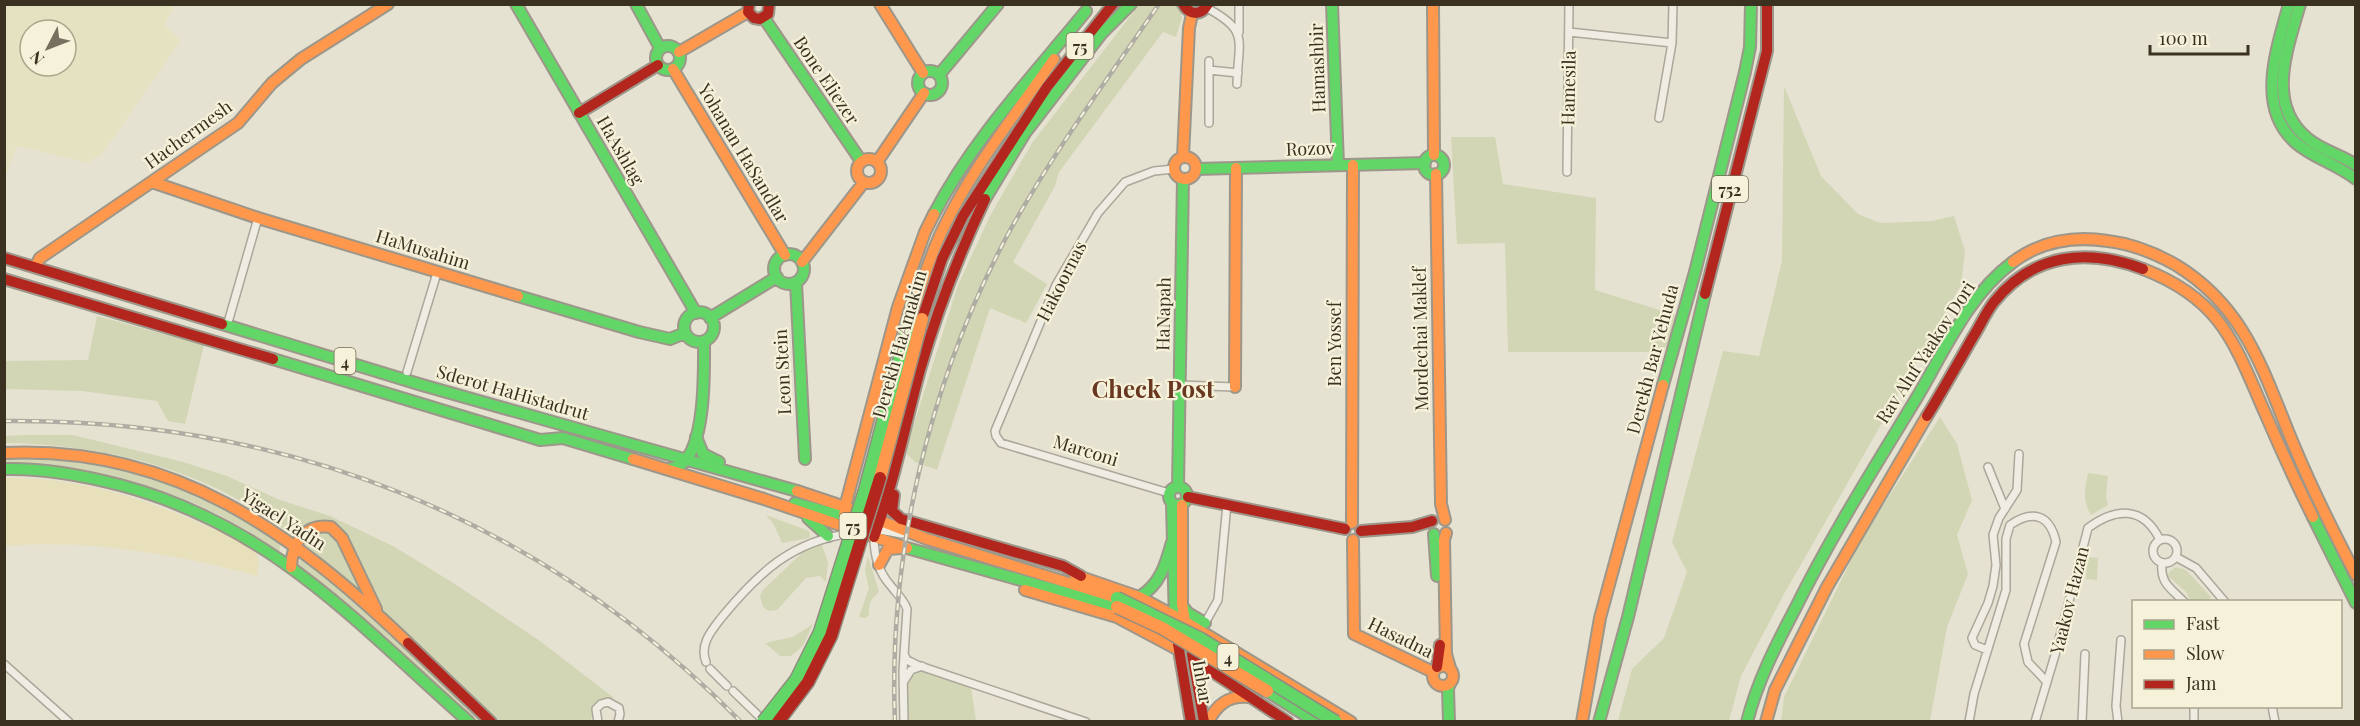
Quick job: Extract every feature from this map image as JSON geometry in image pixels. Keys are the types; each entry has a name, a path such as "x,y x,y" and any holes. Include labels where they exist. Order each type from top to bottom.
{"main road":[{"name":"Hachermesh","path":"35,267 40,258 238,123 272,83 301,59 387,4"},
{"name":"HaAshlag","path":"516,4 696,313"},
{"path":"636,4 660,48"},
{"path":"679,52 748,8 754,18 764,18 769,11 769,4"},
{"path":"880,4 923,73"},
{"path":"939,75 998,4"},
{"name":"Derekh HaAmakim","path":"764,722 796,680 820,632 917,318 951,237 1047,87 1113,4"},
{"path":"764,499 845,512 870,528 891,481 946,289 978,215 1004,166 1024,137 1100,37 1131,4"},
{"name":"Hamashbir","path":"1332,4 1338,165"},
{"path":"1430,159 1433,4"},
{"name":"Derekh Bar Yehuda","path":"1581,722 1600,618 1610,578 1695,272 1745,72 1750,47 1751,4"},
{"name":"Derekh Bar Yehuda","path":"1599,722 1630,607 1724,213 1767,51 1767,4"},
{"path":"2289,4 2271,80 2275,110 2284,129 2296,143 2344,170 2355,179"},
{"path":"2300,4 2282,73 2281,87 2285,108 2301,133 2355,165"},
{"path":"1183,157 1190,28 1188,9 1201,13 1208,6"},
{"path":"845,512 898,307 925,232 964,163 994,122 1089,8"},
{"name":"Derekh HaAmakim","path":"778,722 808,682 831,636 877,488 931,254 953,210 1089,8"},
{"name":"Bone Eliezer","path":"764,18 861,161"},
{"path":"672,46 679,52 679,62 673,69 663,69 657,65 655,54 660,48 672,46"},
{"path":"579,113 657,65"},
{"name":"Yohanan HaSandlar","path":"673,69 785,255"},
{"path":"923,73 933,71 939,75 941,83 939,90 932,94 924,93"},
{"path":"923,73 918,83 924,93"},
{"path":"1024,137 1047,87"},
{"path":"877,162 924,93"},
{"path":"1183,157 1193,160 1196,169 1190,178 1179,174 1175,163 1183,157"},
{"path":"867,159 877,162 881,172 878,179 872,183 864,182 857,173 861,161 867,159"},
{"name":"Rozov","path":"1196,169 1353,165 1430,159"},
{"name":"Mordechai Maklef","path":"1430,159 1427,171 1436,174 1441,504 1437,527 1442,722"},
{"name":"Ben Yossef","path":"1353,165 1354,634"},
{"path":"1235,387 1236,168"},
{"name":"HaNapah","path":"1179,174 1178,497 1182,604 1179,618"},
{"name":"HaMusahim","path":"152,182 258,218 639,332 670,339 685,333"},
{"path":"802,262 864,182"},
{"name":"Rav Aluf Yaakov Dori","path":"1747,722 1759,682 1810,578 1965,315 1998,275 2019,256 2060,240 2104,238 2153,253 2197,278 2225,305 2247,336 2302,464 2355,575"},
{"path":"785,255 795,255 802,262 804,272 796,283 787,284 777,277 775,264 785,255"},
{"name":"Rav Aluf Yaakov Dori","path":"1766,722 1775,690 1827,587 1994,302 2025,273 2065,256 2114,258 2174,282 2189,292 2222,325 2233,340 2288,467 2355,603"},
{"name":"Sderot HaHistadrut","path":"4,258 422,385 762,480 830,502 870,528 908,548 997,575"},
{"path":"710,318 777,277"},
{"name":"Sderot HaHistadrut","path":"4,279 238,348 472,421 540,440 563,438 764,499 800,513 927,539 1009,566"},
{"name":"Leon Stein","path":"796,283 805,459"},
{"path":"669,469 678,468 687,460 696,437 704,400 704,341 713,331 710,318 696,313 686,321 685,333 691,340 704,341"},
{"path":"696,437 699,449 706,458 734,467 762,480"},
{"name":"Yigael Yadin","path":"4,453 35,452 79,455 143,470 218,498 263,523 333,574 491,722"},
{"name":"Yigael Yadin","path":"4,469 32,469 76,475 137,490 209,517 261,546 291,567 326,595 469,722"},
{"path":"830,502 835,501 841,495 854,473"},
{"path":"891,481 894,494 891,509 897,517 1063,566 1081,576"},
{"name":"HaNapah","path":"1178,497 1172,542 1179,618 1189,639 1193,659"},
{"name":"Marconi","path":"1178,497 1227,504 1353,531 1437,527"},
{"path":"800,513 828,536"},
{"path":"291,567 295,545 306,531 315,526 325,525 335,530 342,538 370,599 385,622"},
{"path":"1139,597 1148,592 1160,577 1172,542"},
{"path":"879,565 889,548 908,548"},
{"path":"1009,566 1035,566 1081,576 1139,597 1220,641 1351,722"},
{"name":"4","path":"1009,566 1117,602 1316,722"},
{"path":"997,575 1029,591 1117,617 1151,634 1288,721"},
{"name":"4","path":"997,575 1141,607 1336,722"},
{"path":"1182,604 1188,613 1205,623 1220,641"},
{"path":"1151,634 1166,638 1176,634 1182,628 1179,618"},
{"path":"1176,634 1179,650"},
{"path":"1179,650 1197,634 1220,641"},
{"name":"Hasadna","path":"1354,634 1442,675"},
{"name":"Inbar","path":"1179,650 1191,722"},
{"name":"Inbar","path":"1193,659 1206,722"},
{"name":"Mordechai Maklef","path":"1442,675 1448,689 1449,722"},
{"path":"1206,722 1216,707 1227,699 1240,695 1253,698"}],"street":[{"path":"1238,84 1239,4"},
{"name":"Hamesila","path":"1567,172 1569,4"},
{"path":"1659,118 1672,43 1673,4"},
{"path":"1208,6 1232,22 1239,35"},
{"path":"1569,32 1672,43"},
{"path":"1209,61 1209,123"},
{"path":"1209,70 1238,73"},
{"name":"Hakoornas","path":"996,436 995,427 1056,285 1098,213 1125,182 1155,171 1179,174"},
{"path":"229,319 258,218"},
{"path":"407,372 437,273"},
{"path":"1180,385 1235,387"},
{"name":"Marconi","path":"996,436 1001,442 1020,449 1178,497"},
{"path":"1987,650 1975,645 1972,638 1993,586 1995,566 1993,535 2017,490 2019,454"},
{"path":"1988,467 2005,509"},
{"path":"1205,623 1218,600 1227,504"},
{"name":"Yaakov Hazan","path":"2035,722 2088,528 2107,515 2127,513 2147,521 2160,540"},
{"path":"1969,722 1974,694 2006,590 2006,539 2010,525 2021,518 2034,515 2047,522 2053,530 2056,542 2024,645 2028,662 2046,681"},
{"path":"764,722 708,665 703,650 707,637 747,587 782,559 828,536 870,528 879,565 888,583 906,606 904,722"},
{"path":"2166,539 2173,542 2178,549 2176,557 2170,563 2162,563 2155,559 2153,551 2155,544 2166,539"},
{"path":"2176,557 2196,568 2223,600"},
{"path":"2162,563 2161,574 2165,584 2182,600"},
{"path":"2118,722 2116,706 2121,640"},
{"path":"904,654 909,661 922,666 1086,722"},
{"path":"2082,722 2085,654"},
{"path":"4,664 69,722"},
{"path":"903,684 909,672 922,666"},
{"path":"595,719 601,704 611,702 620,710 618,722"}],"shaded area":[{"path":"5,4 175,5 164,25 181,40 103,153 88,163 17,146 5,178"}],"green space":[{"path":"1139,5 1179,5 1182,18 1176,37 1163,32 1059,172 1055,186 1013,262 1047,284 1026,323 990,308 937,470 915,462 905,452 958,285 990,216 1032,143"},
{"path":"1784,86 1821,176 1858,214 1880,223 1932,221 1954,216 1965,251 1961,285 1784,594 1741,676 1729,721 1618,721 1632,669 1664,638 1687,572 1672,542 1723,351 1759,356 1782,261"},
{"path":"1451,137 1495,137 1503,184 1596,198 1595,290 1679,316 1670,345 1655,352 1508,352 1505,243 1457,244"},
{"path":"97,316 204,345 185,424 168,421 157,401 82,391 5,389 5,361 88,360"},
{"path":"1940,417 1957,444 1972,500 1957,535 1968,574 1947,627 1930,721 1781,721 1784,697 1861,540"},
{"path":"73,435 183,462 227,476 280,500 330,516 395,547 458,586 540,641 614,698 598,705 591,721 500,721 382,612 333,524 296,538 241,501 170,470 89,450 5,443 5,436"},
{"path":"5,457 95,465 125,471 183,489 255,523 281,541 279,553 233,522 182,498 100,474 56,467 5,464"},
{"path":"2088,473 2108,476 2106,496 2108,505 2091,515 2085,499"},
{"path":"766,515 809,531 809,538 782,543 773,523"},
{"path":"315,530 335,533 364,598 301,543"},
{"path":"822,545 828,563 826,582 820,576 806,578 777,610 769,611 763,607 760,596 763,590 805,550"},
{"path":"868,556 879,592 871,602 869,615 866,618 859,617 869,588 865,570"},
{"path":"2087,557 2098,558 2097,580 2086,579"},
{"path":"302,558 335,583 485,721 474,721 297,566"},
{"path":"2176,567 2186,570 2211,597 2210,600 2190,600 2186,592 2168,576 2169,572"},
{"path":"813,624 803,646 791,656 780,656 765,643 793,637"},
{"path":"920,671 971,687 976,721 909,721 906,688 910,678"}],"sand":[{"path":"4,478 59,481 112,492 138,499 238,537 254,548 258,564 257,576 196,561 132,550 68,545 5,546"}],"railway":[{"path":"895,722 895,659 899,596 907,534 919,472 935,410 956,350 980,292 1024,206 1080,118 1159,4"},
{"path":"4,421 109,425 211,438 309,461 404,494 495,537 582,589 664,651 741,722"}],"traffic: fast":[{"path":"516,4 696,313"},
{"path":"636,4 660,48"},
{"path":"939,75 998,4"},
{"path":"985,199 1025,133 1102,33 1131,4"},
{"path":"1332,4 1338,165"},
{"path":"1663,385 1695,272 1745,72 1750,47 1751,4"},
{"path":"2289,4 2275,58 2273,95 2276,112 2283,129 2296,143 2356,179"},
{"path":"2300,4 2283,74 2286,109 2294,124 2307,138 2356,165"},
{"path":"934,214 985,134 1086,11"},
{"path":"764,18 861,161"},
{"path":"663,46 673,46 680,53 680,58 680,63 673,70 663,70 656,63 656,53 663,46"},
{"path":"930,71 935,72 941,78 942,83 941,88 935,94 930,95 925,94 919,88 918,83 919,78 925,72 930,71"},
{"path":"1434,155 1441,158 1444,165 1441,172 1434,175 1427,172 1424,165 1427,158 1434,155"},
{"path":"1196,169 1425,163"},
{"path":"1178,487 1183,179"},
{"path":"789,254 800,258 804,269 800,280 789,284 778,280 774,269 778,258 789,254"},
{"path":"1747,722 1774,650 1838,529 1958,325 1983,291 2013,262"},
{"path":"710,318 777,277"},
{"path":"796,283 805,459"},
{"path":"1599,722 1628,617 1705,294"},
{"path":"518,296 670,339 685,333"},
{"path":"699,312 709,317 714,327 709,337 699,342 689,337 684,327 689,317 699,312"},
{"path":"763,722 796,680 820,632 865,490 911,316"},
{"path":"222,324 422,385 797,491"},
{"path":"669,469 682,464 690,454 696,440 702,406 704,341"},
{"path":"273,359 540,440 563,438 633,459"},
{"path":"696,437 703,454 719,462"},
{"path":"4,469 63,473 120,485 174,503 222,525 267,551 309,581 469,722"},
{"path":"1174,487 1182,487 1187,492 1187,496 1185,503 1174,505 1169,500 1169,492 1174,487"},
{"path":"795,503 851,518"},
{"path":"1172,503 1175,623"},
{"path":"2313,517 2356,603"},
{"path":"808,518 828,536"},
{"path":"1434,534 1437,576"},
{"path":"1139,597 1157,580 1172,542"},
{"path":"907,548 1117,607"},
{"path":"1117,598 1201,639 1336,722"},
{"path":"1183,607 1188,613 1205,623"},
{"path":"1449,722 1448,689 1450,683"},
{"path":"1267,691 1316,722"}],"traffic: slow":[{"path":"35,267 40,258 238,123 272,83 301,59 388,4"},
{"path":"880,4 923,73"},
{"path":"1433,4 1434,155"},
{"path":"679,52 748,12"},
{"path":"1183,157 1189,28 1192,14"},
{"path":"911,316 933,250 967,184 1054,59"},
{"path":"673,69 785,255"},
{"path":"877,162 924,93"},
{"path":"1185,157 1193,160 1196,168 1193,176 1185,179 1177,176 1174,168 1177,160 1185,157"},
{"path":"869,159 878,162 881,171 878,180 869,183 860,180 857,171 860,162 869,159"},
{"path":"1352,523 1353,165"},
{"path":"1235,387 1236,168"},
{"path":"1436,174 1441,504 1445,520"},
{"path":"152,182 258,218 518,296"},
{"path":"802,262 864,182"},
{"path":"856,531 844,517 845,507 898,307 925,232 934,214"},
{"path":"2013,262 2035,249 2059,242 2083,239 2108,241 2126,244 2152,253 2176,265 2201,283 2221,302 2251,346 2309,480 2356,575"},
{"path":"2143,269 2191,294 2222,326 2244,365 2313,517"},
{"path":"880,478 922,319"},
{"path":"1582,722 1600,618 1663,385"},
{"path":"1766,722 1775,690 1827,587 1927,416"},
{"path":"4,453 65,454 122,464 176,480 226,503 274,532 320,565 408,643"},
{"path":"633,459 764,499 907,548"},
{"path":"797,491 927,539 1117,598"},
{"path":"1182,505 1182,604 1186,627"},
{"path":"291,567 294,550 302,536 314,528 331,527 342,538 376,609"},
{"path":"1446,533 1444,540 1446,654 1450,668"},
{"path":"1353,540 1354,634 1433,672"},
{"path":"879,565 888,549 901,548"},
{"path":"1075,575 1139,597 1184,621 1171,635 1151,634"},
{"path":"1025,590 1117,617 1179,650"},
{"path":"1117,607 1162,628 1267,691"},
{"path":"1184,621 1351,722"},
{"path":"1443,666 1450,669 1453,676 1450,683 1443,686 1436,683 1433,676 1436,669 1443,666"},
{"path":"1208,722 1215,710 1224,702 1249,697"}],"traffic: jam":[{"path":"749,4 748,12 754,18 760,19 768,14 769,4"},
{"path":"922,319 942,259 963,216 1047,87 1113,4"},
{"path":"1183,4 1189,11 1195,13 1202,11 1208,4"},
{"path":"1705,294 1767,51 1767,4"},
{"path":"579,113 658,65"},
{"path":"874,537 888,496 920,370 941,304 985,199"},
{"path":"1927,416 1991,306 2009,286 2026,273 2044,264 2082,257 2102,258 2143,269"},
{"path":"4,258 222,324"},
{"path":"4,279 273,359"},
{"path":"778,722 808,682 831,636 880,478"},
{"path":"894,495 892,511 901,519 1063,566 1081,576"},
{"path":"1188,497 1345,529"},
{"path":"1361,531 1412,527 1432,521"},
{"path":"408,643 491,722"},
{"path":"1178,644 1191,722"},
{"path":"1437,667 1440,645"},
{"path":"1192,654 1204,722"},
{"path":"1193,659 1288,722"}],"district":[{"name":"Check Post","path":"1153,388"}]}
